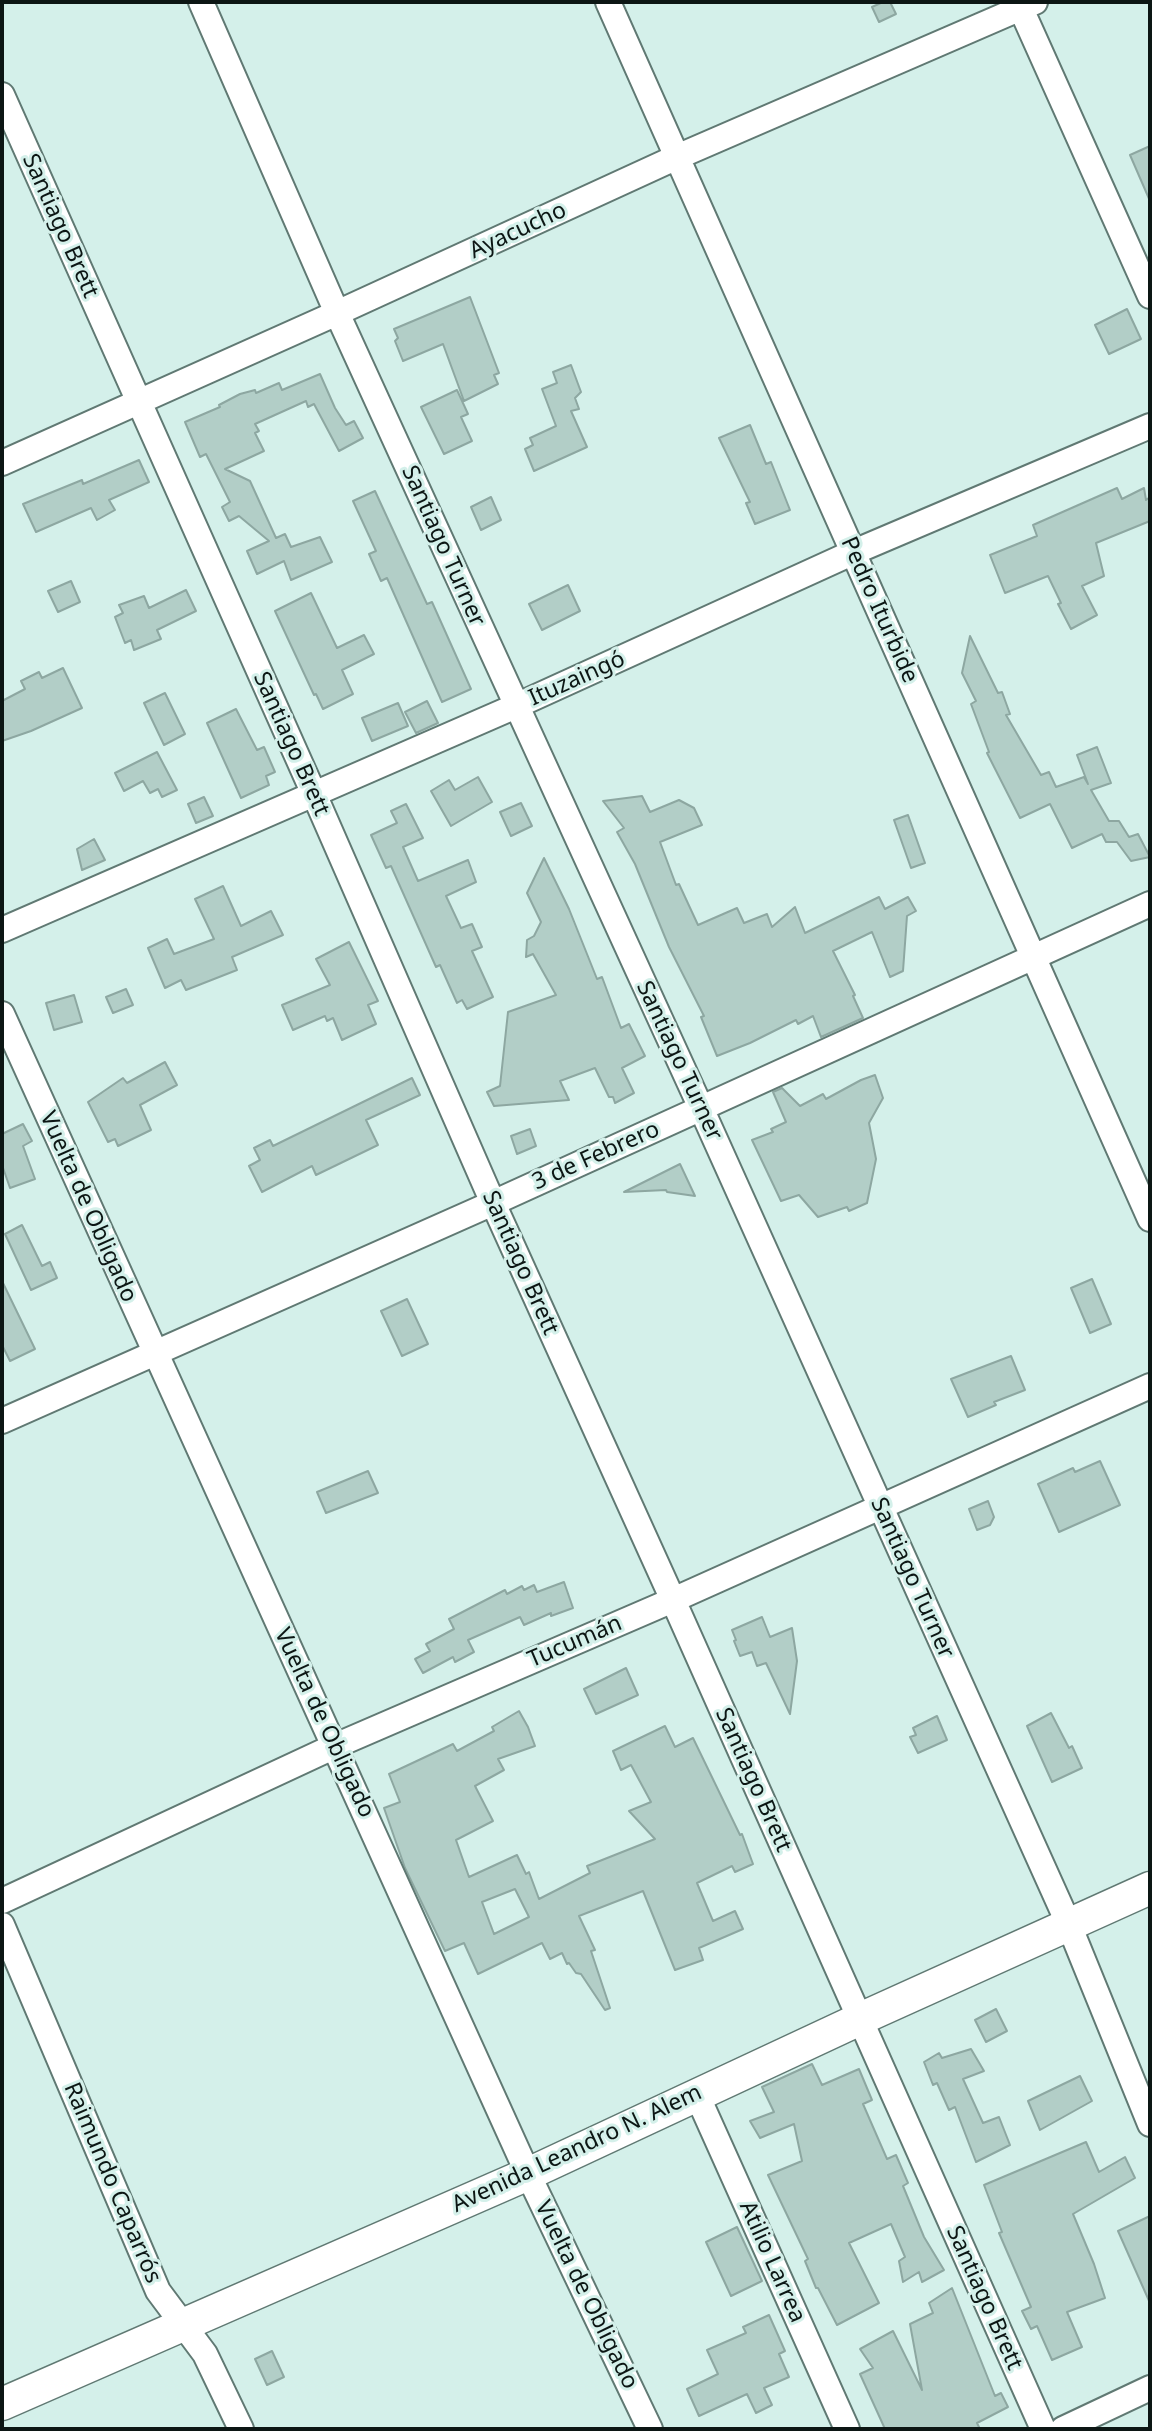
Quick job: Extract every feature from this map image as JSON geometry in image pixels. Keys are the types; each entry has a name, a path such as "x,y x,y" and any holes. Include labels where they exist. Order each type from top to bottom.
{"main road":[{"name":"Avenida Leandro N. Alem","path":"2,2404 528,2174 860,2019 1150,1888"}],"street":[{"name":"Santiago Turner","path":"201,2 338,313 701,1108 1069,1925 1150,2124"},
{"name":"Pedro Iturbide","path":"607,2 1150,1219"},
{"name":"Ayacucho","path":"2,463 338,313 677,157 1025,4"},
{"path":"1025,4 1150,296"},
{"name":"Santiago Brett","path":"2,94 493,1203 1043,2429"},
{"name":"Ituzaingó","path":"2,930 516,706 854,552 1150,426"},
{"name":"3 de Febrero","path":"2,1421 493,1203 1150,904"},
{"name":"Vuelta de Obligado","path":"2,1014 528,2174 650,2429"},
{"name":"Tucumán","path":"2,1901 335,1746 673,1600 1150,1386"},
{"name":"Raimundo Caparrós","path":"2,1925 158,2291 205,2354 241,2429"},
{"name":"Atilio Larrea","path":"697,2095 847,2429"},
{"path":"1063,2429 1150,2388"}],"building":[{"path":"890,2 896,14 879,22 872,7"},
{"path":"1150,146 1150,201 1130,155"},
{"path":"470,297 499,373 494,375 498,384 464,401 443,344 403,361 395,341 398,338 394,329"},
{"path":"1127,309 1141,339 1109,354 1095,325"},
{"path":"571,365 581,392 575,398 579,409 571,411 587,447 534,471 525,449 533,445 530,438 556,426 542,389 557,383 553,372"},
{"path":"320,374 346,425 354,421 363,438 339,451 314,404 308,407 306,401 255,424 259,431 255,433 264,451 225,469 250,481 276,538 285,534 291,547 320,537 332,562 291,580 284,561 257,574 247,551 269,541 239,516 229,521 222,507 230,502 206,454 200,457 185,422 220,407 219,405 240,394 255,390 256,393 279,383 282,390"},
{"path":"457,390 468,414 461,417 472,441 444,454 421,407"},
{"path":"750,425 766,464 771,462 790,510 755,524 746,503 750,502 719,438"},
{"path":"139,460 149,482 109,500 115,510 97,520 91,508 36,532 23,504 82,480 83,484"},
{"path":"1117,488 1122,499 1144,488 1146,500 1150,497 1150,521 1096,543 1104,576 1082,586 1097,615 1071,629 1048,576 1005,593 990,555 1037,536 1033,525"},
{"path":"375,491 427,604 432,602 471,689 442,702 387,578 381,581 369,554 376,551 353,501"},
{"path":"491,497 501,520 481,530 471,507"},
{"path":"71,581 80,602 58,612 48,591"},
{"path":"568,585 580,611 542,630 529,604"},
{"path":"186,590 196,611 157,630 161,639 134,650 131,640 125,643 115,617 123,613 119,605 144,596 149,608"},
{"path":"311,593 337,648 364,635 374,654 342,670 353,694 323,709 275,611"},
{"path":"970,636 998,693 1002,692 1010,714 1006,715 1041,775 1049,772 1056,787 1084,777 1088,784 1077,755 1097,747 1111,783 1091,790 1109,821 1119,821 1129,837 1138,834 1150,857 1131,861 1117,842 1106,842 1102,834 1072,848 1050,804 1020,818 987,753 989,752 971,704 976,701 962,673"},
{"path":"63,668 82,708 2,741 2,701 25,689 21,681 39,672 42,678"},
{"path":"165,693 185,734 164,745 144,703"},
{"path":"427,701 438,723 416,733 405,712"},
{"path":"398,703 408,726 372,741 362,718"},
{"path":"236,709 257,750 264,747 275,772 266,776 269,785 241,798 207,723"},
{"path":"157,752 177,790 162,797 158,789 150,793 143,781 124,791 115,773"},
{"path":"478,777 492,802 451,826 431,791 449,780 455,790"},
{"path":"642,796 650,812 679,800 694,808 702,825 660,842 676,885 679,884 698,925 737,908 744,923 767,914 772,927 795,907 805,933 879,897 885,909 908,897 916,911 907,916 903,971 890,977 872,932 833,951 863,1018 821,1037 813,1016 798,1024 796,1020 717,1056 701,1017 704,1016 669,947 635,864 617,832 624,828 603,801"},
{"path":"204,797 213,816 196,823 188,804"},
{"path":"521,803 532,826 511,836 500,812"},
{"path":"406,804 423,838 403,847 418,881 468,860 476,882 446,896 461,928 472,924 482,947 472,951 493,997 467,1009 462,1000 457,1003 440,965 436,967 391,866 386,868 371,835 397,823 391,811"},
{"path":"908,815 925,863 911,868 894,820"},
{"path":"94,839 105,860 82,870 77,849"},
{"path":"544,858 569,909 597,979 602,977 621,1028 629,1024 645,1056 622,1068 634,1093 615,1103 613,1097 609,1097 595,1068 560,1081 569,1100 494,1106 487,1092 500,1086 508,1012 556,995 533,954 526,957 527,940 534,936 541,922 527,893"},
{"path":"223,886 241,926 271,911 283,935 232,957 237,970 186,990 181,980 165,988 148,948 167,939 174,954 214,939 195,899"},
{"path":"349,942 378,1001 368,1005 376,1024 342,1040 333,1018 327,1021 325,1016 293,1030 282,1005 330,985 316,959"},
{"path":"126,989 133,1005 113,1013 106,997"},
{"path":"74,995 82,1022 54,1030 46,1003"},
{"path":"165,1062 177,1085 140,1105 151,1130 118,1146 115,1139 108,1142 88,1102 123,1078 127,1083"},
{"path":"875,1075 883,1098 869,1123 876,1159 867,1203 849,1211 847,1207 818,1217 799,1195 781,1201 752,1140 773,1132 771,1129 786,1122 773,1092 782,1088 800,1106 823,1094 826,1099"},
{"path":"412,1078 420,1095 366,1120 378,1145 316,1175 312,1166 262,1192 249,1166 260,1160 254,1148 270,1140 273,1146"},
{"path":"23,1124 32,1141 23,1146 35,1179 10,1188 2,1165 2,1134"},
{"path":"530,1129 536,1146 517,1154 511,1136"},
{"path":"680,1164 695,1196 666,1190 624,1192"},
{"path":"22,1225 42,1266 50,1262 57,1278 31,1290 5,1234"},
{"path":"1092,1279 1111,1324 1090,1333 1071,1288"},
{"path":"2,1281 35,1349 10,1361 2,1345"},
{"path":"407,1299 428,1344 402,1356 381,1311"},
{"path":"1011,1356 1025,1390 994,1402 996,1405 968,1417 951,1379"},
{"path":"1100,1461 1120,1505 1059,1532 1038,1484 1073,1468 1075,1472"},
{"path":"368,1471 378,1493 326,1513 317,1492"},
{"path":"988,1501 994,1517 990,1525 977,1530 969,1509"},
{"path":"564,1582 573,1608 551,1616 551,1613 524,1625 520,1617 468,1640 474,1652 455,1662 453,1657 423,1673 415,1659 430,1651 426,1644 454,1629 449,1619 505,1590 507,1594 522,1586 524,1590 534,1585 537,1592"},
{"path":"762,1617 770,1637 792,1628 797,1661 790,1714 766,1663 757,1666 752,1652 740,1656 734,1641 736,1640 732,1630"},
{"path":"626,1668 638,1695 596,1714 584,1689"},
{"path":"519,1711 535,1746 498,1759 504,1770 475,1786 493,1821 456,1840 469,1877 517,1855 526,1874 529,1872 539,1899 590,1873 587,1866 655,1839 629,1811 651,1802 631,1765 621,1770 613,1751 665,1726 675,1747 693,1738 740,1835 742,1834 753,1864 735,1872 732,1866 697,1883 713,1921 735,1911 743,1929 699,1948 703,1960 675,1970 643,1891 579,1916 595,1950 591,1951 610,2008 605,2010 581,1974 567,1964 562,1953 550,1959 542,1943 478,1974 464,1943 445,1951 405,1868 384,1808 400,1802 389,1774 453,1744 457,1751 494,1731 492,1727","holes":["515,1889 529,1917 494,1934 482,1902"]},
{"path":"1051,1713 1082,1768 1052,1782 1027,1726"},
{"path":"937,1716 947,1740 918,1753 910,1737 916,1735 913,1728"},
{"path":"996,2009 1007,2031 986,2042 975,2020"},
{"path":"971,2049 984,2071 963,2079 983,2123 999,2117 1010,2145 976,2162 955,2107 949,2110 937,2083 933,2085 924,2062 939,2053 942,2058"},
{"path":"812,2064 822,2085 859,2069 872,2100 863,2104 887,2159 896,2155 908,2183 903,2186 924,2237 944,2270 922,2282 919,2272 903,2282 899,2261 905,2257 891,2224 849,2243 879,2303 837,2325 816,2288 805,2261 808,2259 768,2175 802,2161 794,2124 760,2138 750,2121 774,2112 762,2087"},
{"path":"1080,2076 1092,2101 1040,2130 1028,2101"},
{"path":"1086,2142 1099,2172 1125,2157 1135,2178 1073,2214 1105,2298 1067,2312 1082,2347 1052,2360 1037,2326 1031,2329 1022,2311 1031,2307 999,2233 1002,2232 984,2185"},
{"path":"1150,2216 1150,2303 1118,2231"},
{"path":"737,2227 762,2281 731,2296 706,2242"},
{"path":"952,2288 995,2396 1001,2393 1008,2407 977,2423 980,2429 885,2429 860,2374 873,2368 860,2349 893,2331 922,2390 910,2324 933,2313 929,2303"},
{"path":"769,2315 785,2351 779,2354 789,2377 764,2388 772,2405 756,2413 747,2394 699,2416 687,2389 718,2374 707,2350 746,2333 743,2327"},
{"path":"272,2351 284,2377 267,2385 255,2359"}]}
